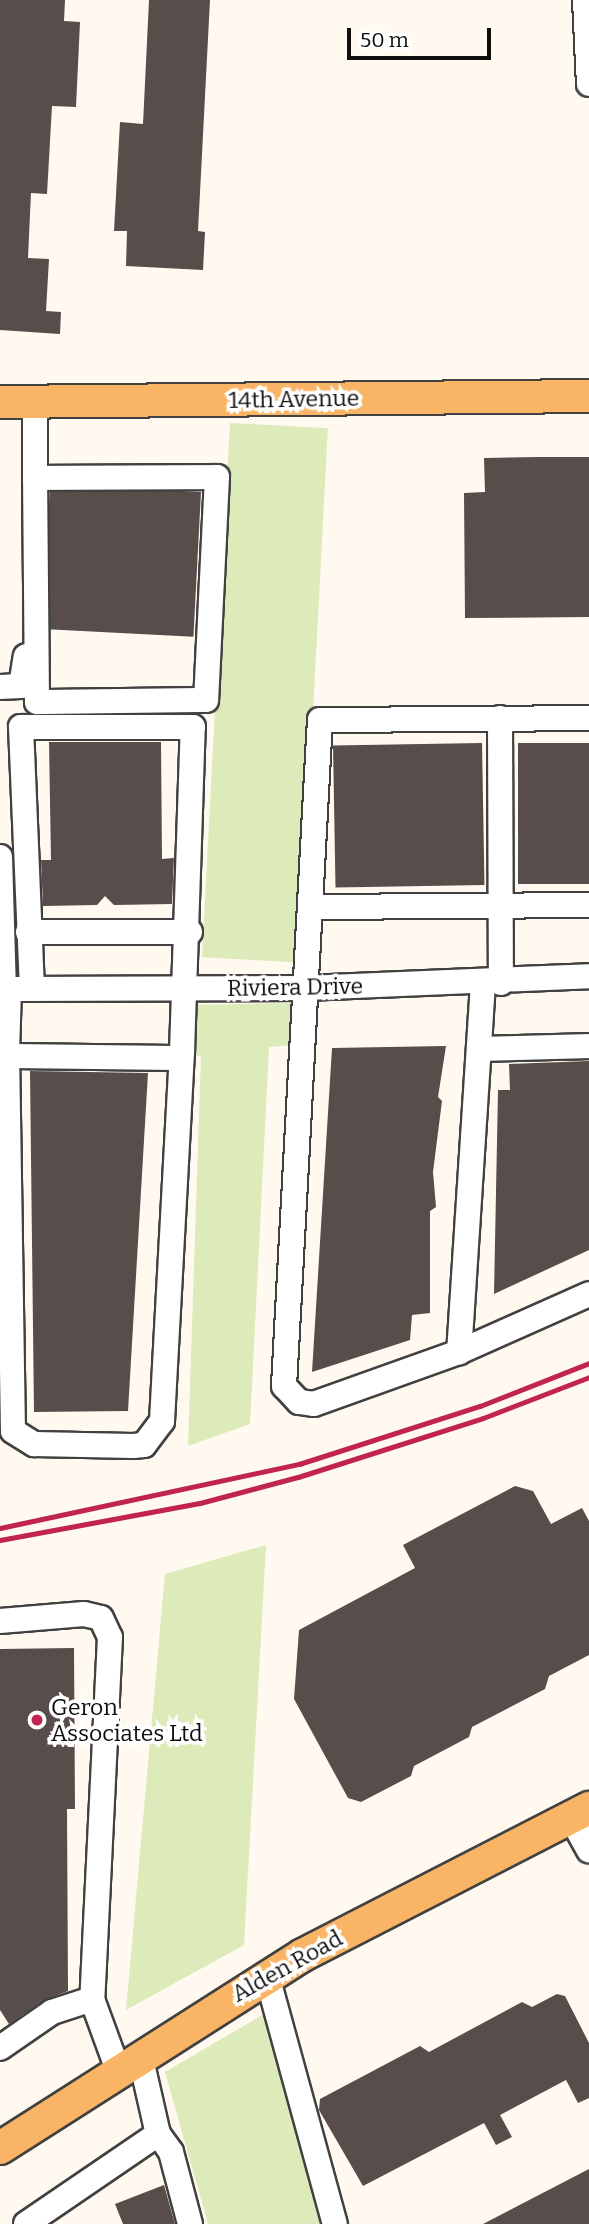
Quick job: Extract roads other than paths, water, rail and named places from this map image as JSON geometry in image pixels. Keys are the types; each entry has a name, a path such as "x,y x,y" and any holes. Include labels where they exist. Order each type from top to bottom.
{"main road":[{"name":"14th Avenue","path":"0,402 589,396"},
{"name":"Alden Road","path":"0,2148 267,1976 580,1813"}],"street":[{"path":"585,0 589,84"},
{"path":"0,687 21,686 26,663 29,479 35,402"},
{"path":"217,477 206,700 37,702 29,479 217,477"},
{"path":"459,1352 482,1049 501,906 500,718"},
{"path":"589,718 320,720 284,1387 289,1397 314,1404 459,1352 589,1294"},
{"path":"0,857 1,937 11,989 8,1051 13,1431 34,1444 144,1445 162,1421 190,932 193,727 21,727 28,932 11,989"},
{"path":"311,907 589,905"},
{"path":"28,932 190,932"},
{"name":"Riviera Drive","path":"11,989 306,988 492,983 589,976"},
{"path":"482,1049 589,1046"},
{"path":"8,1051 22,1059 176,1058 182,1052"},
{"path":"0,1620 84,1614 101,1618 110,1637 92,1998 129,2063 158,2134 171,2152 190,2224"},
{"path":"580,1813 589,1850"},
{"path":"267,1976 335,2224"},
{"path":"0,2048 61,2007 92,1998"},
{"path":"26,2224 158,2134"}],"railway":[{"path":"0,1528 299,1464 480,1406 589,1363"},
{"path":"0,1540 200,1503 298,1477 483,1418 589,1377"}],"place":[{"name":"Geron Associates Ltd","path":"37,1720"}]}
